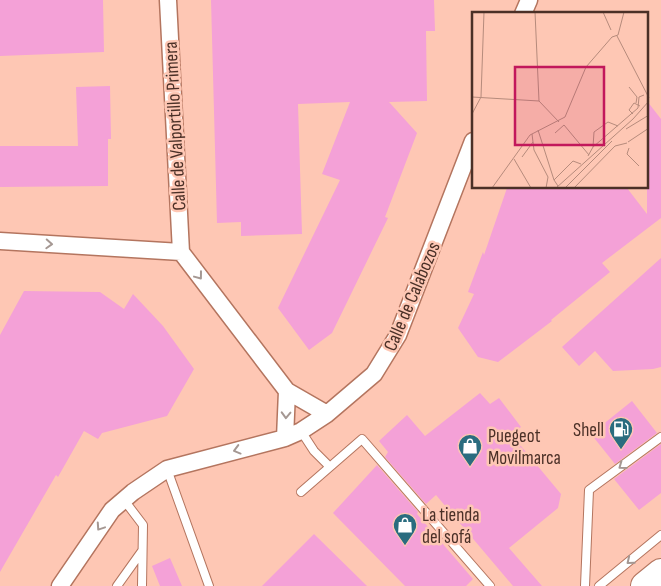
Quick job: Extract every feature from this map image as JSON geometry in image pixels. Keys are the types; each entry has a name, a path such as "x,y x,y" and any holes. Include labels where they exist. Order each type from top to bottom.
{"highway":[{"path":"645,586 661,573"}],"street":[{"name":"Calle de Valportillo Primera","path":"168,0 181,252"},
{"path":"524,12 529,0"},
{"name":"Calle de Calabozos","path":"167,469 284,438 302,431 326,414 374,374 398,336 472,146"},
{"path":"0,241 181,252 286,391 326,414"},
{"path":"284,438 286,391"},
{"path":"60,586 112,510 167,469"}],"lane":[{"path":"302,431 314,451 329,466"},
{"path":"585,586 589,490 661,437"},
{"path":"301,492 362,438 490,586"},
{"path":"167,469 209,586"},
{"path":"124,500 143,525 142,586"},
{"path":"599,586 661,535"},
{"path":"116,586 142,551"}],"building":[{"path":"0,0 103,0 104,52 0,56"},
{"path":"211,0 434,0 435,31 426,31 427,101 389,102 417,133 385,217 388,218 332,333 309,350 278,308 340,180 322,174 350,102 298,104 302,234 241,236 241,222 217,223"},
{"path":"110,86 111,139 108,139 108,186 0,187 0,146 78,146 76,87"},
{"path":"648,102 661,119 661,218 602,263 610,272 552,321 498,362 478,357 458,328 474,294 468,292 483,252 484,255 507,189 628,189 647,214"},
{"path":"661,258 661,367 613,371 595,351 579,366 562,347"},
{"path":"24,291 100,292 124,309 133,294 163,326 194,369 167,416 102,433 98,439 84,431 58,477 56,475 0,572 0,335"},
{"name":"Puegeot Movilmarca","path":"480,393 490,404 499,398 521,427 511,434 561,494 558,508 509,548 542,586 513,586 436,495 426,504 385,457 388,452 379,441 407,415 425,436"},
{"path":"632,401 657,433 615,464 591,434"},
{"path":"661,444 661,493 639,510 614,479"},
{"name":"La tienda del sofá","path":"377,465 473,579 466,586 405,586 333,513"},
{"path":"314,534 367,586 262,586"},
{"path":"170,558 182,586 160,586 152,566"}],"place":[{"name":"Shell","path":"621,450"},
{"name":"Puegeot Movilmarca","path":"470,467"},
{"name":"La tienda del sofá","path":"405,546"}]}
